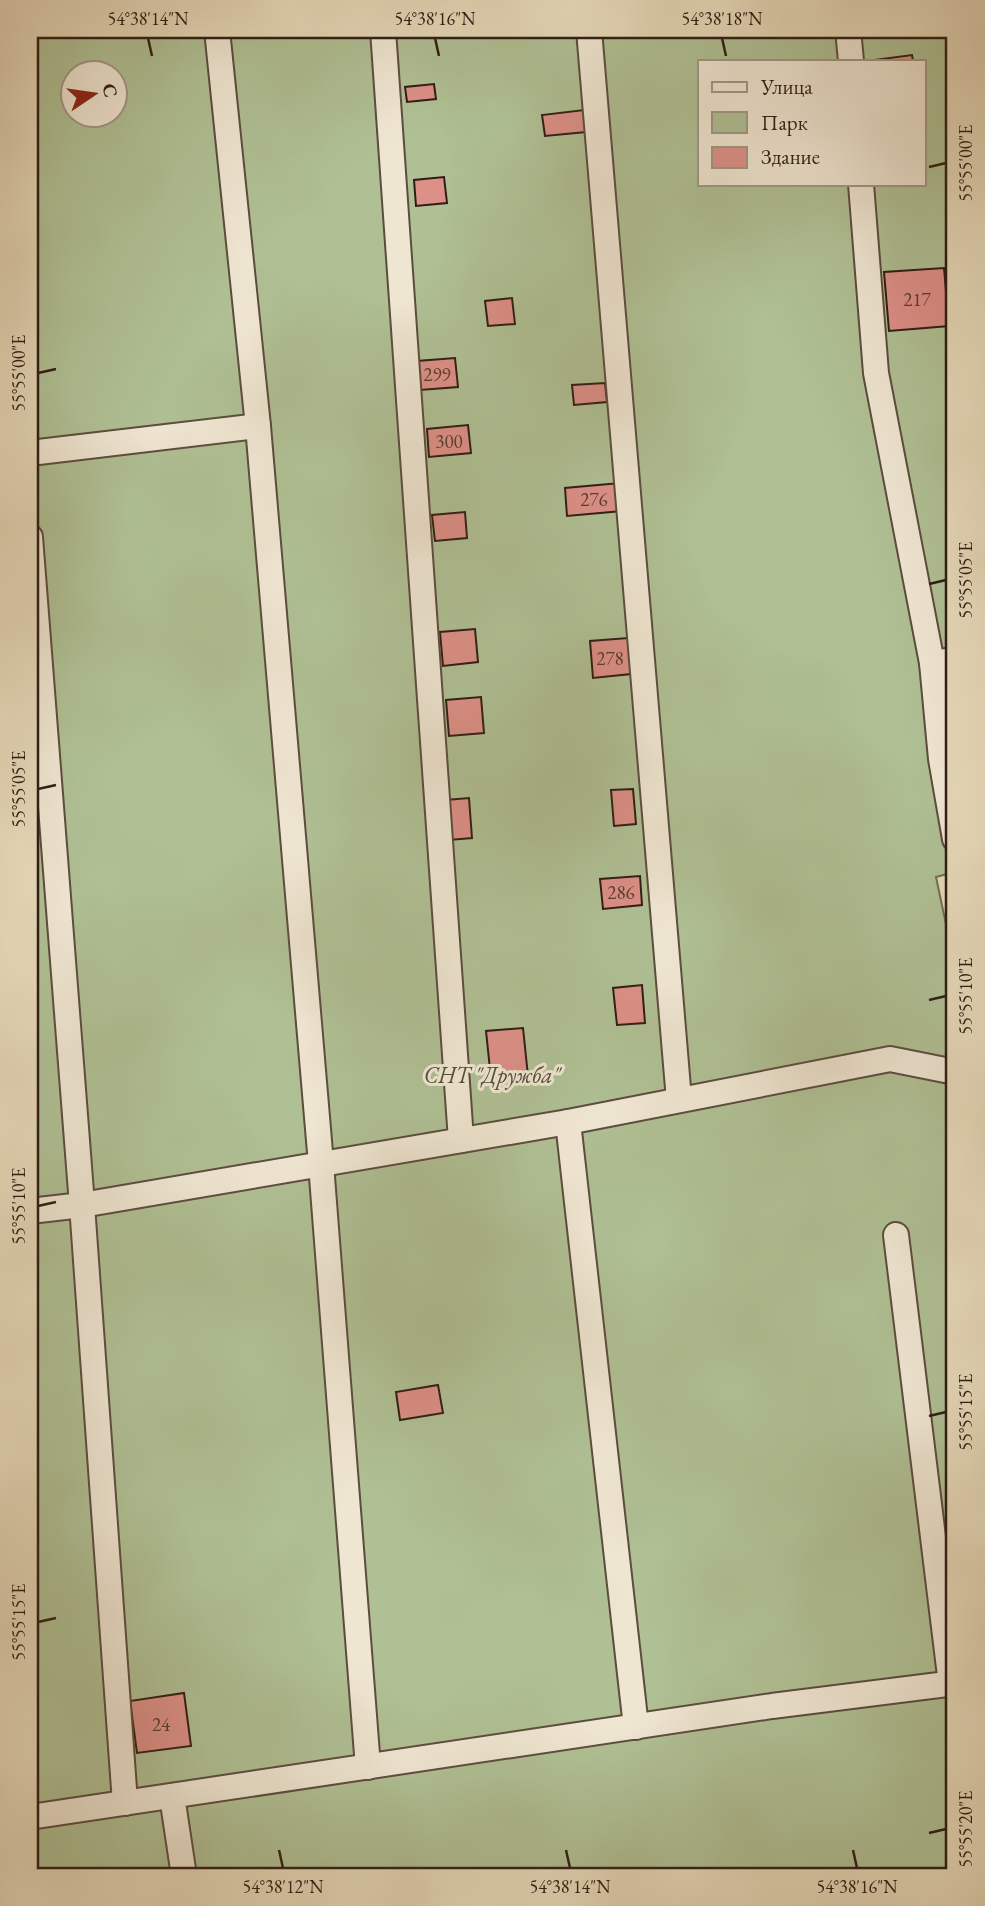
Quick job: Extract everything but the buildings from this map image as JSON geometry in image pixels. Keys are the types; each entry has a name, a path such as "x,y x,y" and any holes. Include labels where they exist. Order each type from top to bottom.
{"street":[{"path":"217,30 258,426 321,1164 368,1767"},
{"path":"383,30 461,1140"},
{"path":"589,30 679,1100"},
{"path":"848,30 851,60"},
{"path":"861,186 876,373 944,662 941,758 955,839"},
{"path":"30,453 258,426"},
{"path":"30,537 125,1803"},
{"path":"30,1211 82,1205 568,1122 890,1059 955,1072"},
{"path":"568,1122 636,1727"},
{"path":"30,1817 772,1706 953,1683 896,1235"},
{"path":"172,1796 184,1876"}],"green space":[{"name":"СНТ \"Дружба\"","path":"30,30 955,30 955,872 936,877 955,967 955,1876 30,1876"}]}
